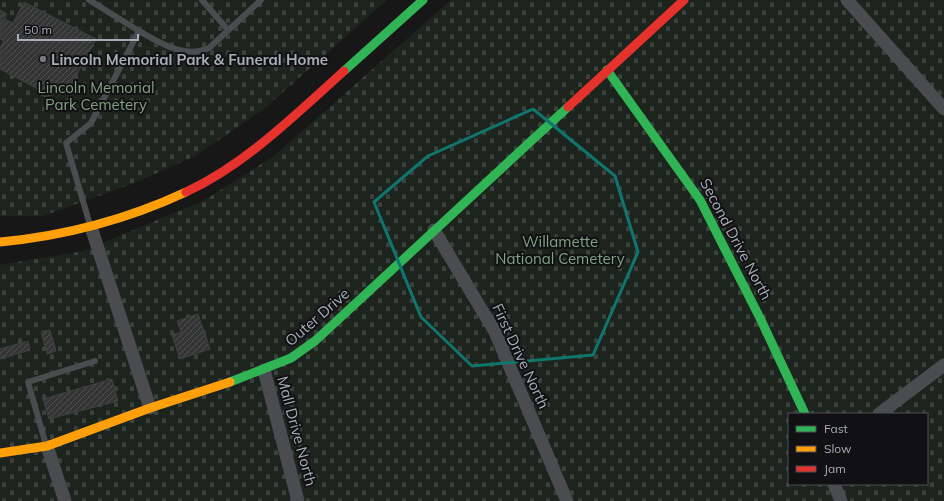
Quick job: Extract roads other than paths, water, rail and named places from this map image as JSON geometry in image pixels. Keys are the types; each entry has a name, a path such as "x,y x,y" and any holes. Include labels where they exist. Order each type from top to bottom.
{"street":[{"path":"0,242 60,234 91,226 171,198 217,175 293,117 424,0"},
{"name":"Outer Drive","path":"0,453 47,446 150,408 264,370 291,358 314,341 684,0"},
{"path":"847,0 944,109"},
{"name":"Second Drive North","path":"607,70 700,200 760,318 805,413"},
{"path":"91,226 150,408"},
{"name":"First Drive North","path":"434,230 495,332 567,501"},
{"path":"880,413 944,365"},
{"name":"Mall Drive North","path":"264,370 298,501"},
{"path":"47,446 65,501"},
{"path":"834,485 841,501"}],"lane":[{"path":"89,0 138,31 173,49 198,53 209,48 261,0"},
{"path":"202,0 228,30"},
{"path":"91,226 66,143 91,123 138,31"},
{"path":"47,446 28,382 95,361"}],"place":[{"name":"Lincoln Memorial Park & Funeral Home","path":"43,59"}],"park label":[{"name":"Lincoln Memorial Park Cemetery","path":"96,96"},
{"name":"Willamette National Cemetery","path":"560,250"}]}
